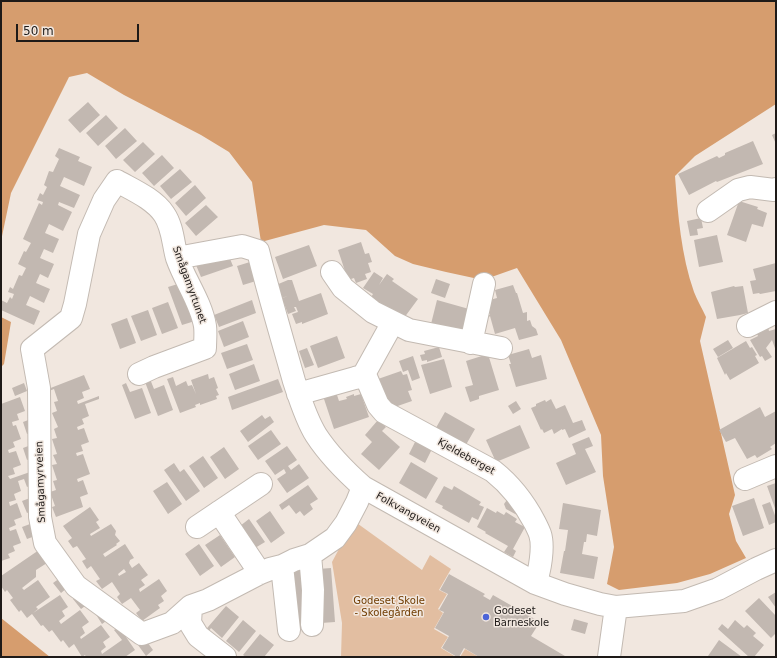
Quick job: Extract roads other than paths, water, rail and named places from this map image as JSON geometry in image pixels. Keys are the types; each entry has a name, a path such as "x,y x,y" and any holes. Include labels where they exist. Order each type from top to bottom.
{"street":[{"name":"Smågamyrtunet","path":"32,349 71,318 89,234 104,200 117,181 157,205 165,215 173,238 177,258 200,309 205,327 205,348 139,374"},
{"path":"708,211 738,190 750,187 776,189"},
{"name":"Folkvangveien","path":"177,258 242,246 258,251 298,394 315,434 331,456 345,472 363,487 535,583 586,600 616,607 684,601 718,589 776,560"},
{"path":"332,272 340,284 349,293 373,312 409,330 501,348"},
{"path":"471,343 484,284"},
{"path":"748,326 776,312"},
{"path":"298,394 363,376 393,322"},
{"name":"Smågamyrveien","path":"32,349 39,388 40,517 45,542 76,586 142,634 172,623 191,606 208,600 270,568 282,566 310,555 335,538 346,523 363,487"},
{"name":"Kjeldeberget","path":"363,376 366,377 378,405 384,412 493,471 507,482 527,507 541,535 541,555 538,575 535,583"},
{"path":"744,479 776,466"},
{"path":"197,526 260,484"},
{"path":"219,512 260,573"},
{"path":"310,555 313,590 312,625"},
{"path":"282,566 289,630"},
{"path":"191,606 190,623 198,636 225,657"},
{"path":"609,657 616,607"}],"place":[{"name":"Godeset Barneskole","path":"486,617"}],"park label":[{"name":"Godeset Skole - Skolegården","path":"389,606"}]}
